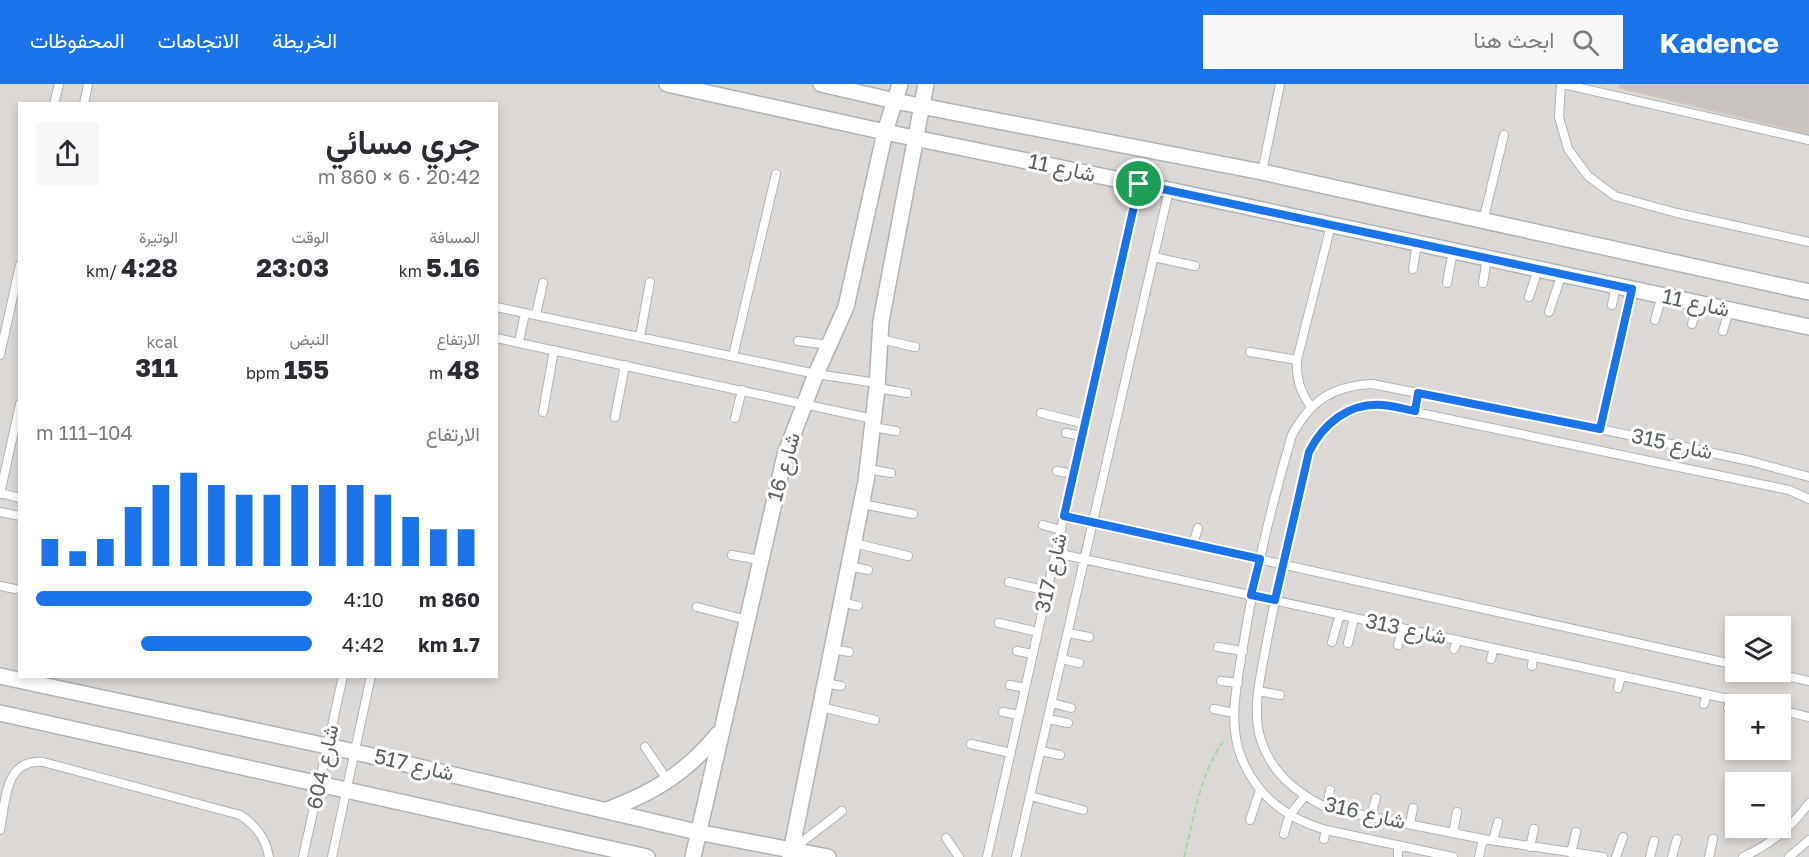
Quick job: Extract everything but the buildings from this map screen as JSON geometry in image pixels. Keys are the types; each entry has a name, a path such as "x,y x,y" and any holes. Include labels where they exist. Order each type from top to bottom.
{"street":[{"name":"شارع 11","path":"667,84 916,139 1169,190 1809,327"},
{"name":"شارع 11","path":"820,84 895,101 1262,172 1809,292"},
{"name":"شارع 16","path":"693,857 697,831 784,455 816,374 846,308 885,132 900,84"},
{"path":"791,853 820,707 833,685 832,649 868,469 881,321 926,84"},
{"name":"شارع 517","path":"0,676 355,752 791,853 828,857"},
{"name":"شارع 517","path":"0,713 646,857"},
{"path":"607,810 639,798 668,781 688,766 721,729"}],"lane":[{"path":"54,102 59,84"},
{"path":"85,102 88,84"},
{"path":"1262,172 1280,84"},
{"path":"1809,140 1593,87 1562,84 1559,117 1568,149 1588,176 1615,196 1677,213 1809,242"},
{"path":"1483,220 1504,135"},
{"path":"733,356 776,174"},
{"name":"شارع 317","path":"987,857 1139,184"},
{"name":"شارع 317","path":"1017,857 1169,190"},
{"path":"1311,407 1301,393 1296,377 1297,360 1331,225"},
{"path":"1413,269 1417,243"},
{"path":"1448,283 1453,251"},
{"path":"1154,257 1196,266"},
{"path":"1483,283 1487,258"},
{"path":"1528,297 1538,269"},
{"path":"0,355 18,274"},
{"path":"1549,312 1562,274"},
{"path":"640,337 650,282"},
{"path":"536,315 543,283"},
{"path":"1612,305 1616,285"},
{"path":"1600,429 1632,289"},
{"path":"1655,320 1662,295"},
{"path":"1692,324 1698,303"},
{"path":"498,307 907,393"},
{"path":"1723,331 1729,310"},
{"path":"519,342 525,313"},
{"path":"498,338 804,404 896,431"},
{"path":"880,339 915,347"},
{"path":"798,341 829,345"},
{"path":"543,412 554,350"},
{"path":"1250,352 1297,360"},
{"path":"615,417 625,365"},
{"name":"شارع 315","path":"1251,595 1292,435 1300,420 1324,396 1356,385 1372,384 1600,429 1750,461 1809,477"},
{"path":"735,418 742,390"},
{"path":"1415,411 1418,393"},
{"name":"شارع 315","path":"1275,600 1309,452 1317,436 1330,422 1345,412 1363,406 1381,405 1415,411 1789,490 1809,499"},
{"path":"18,413 0,494 18,498"},
{"path":"1041,413 1085,424"},
{"path":"1066,433 1082,436"},
{"path":"868,469 891,473"},
{"path":"1057,471 1074,474"},
{"path":"862,504 913,514"},
{"path":"0,512 18,516"},
{"name":"شارع 313","path":"1064,516 1725,663"},
{"path":"1043,525 1061,530"},
{"path":"1193,544 1198,528"},
{"path":"854,543 908,556"},
{"name":"شارع 313","path":"1056,553 1725,698"},
{"path":"732,555 760,560"},
{"path":"849,566 868,570"},
{"path":"1009,582 1047,591"},
{"path":"0,586 15,590"},
{"name":"شارع 316","path":"1251,595 1234,727 1239,751 1249,774 1260,790 1289,816 1307,825 1440,856 1453,857"},
{"name":"شارع 316","path":"1275,600 1259,691 1257,711 1260,736 1270,760 1285,780 1304,797 1327,807 1483,839 1603,857"},
{"path":"842,602 858,606"},
{"path":"697,607 747,620"},
{"path":"1332,642 1340,614"},
{"path":"1348,643 1354,618"},
{"path":"999,623 1038,632"},
{"path":"1398,645 1403,628"},
{"path":"1068,633 1089,637"},
{"path":"1454,649 1458,640"},
{"path":"1218,647 1243,651"},
{"path":"1491,659 1494,648"},
{"path":"832,649 849,652"},
{"path":"1017,651 1033,654"},
{"path":"1532,666 1533,657"},
{"path":"1062,660 1079,663"},
{"path":"1618,688 1621,676"},
{"path":"1791,677 1809,681"},
{"name":"شارع 604","path":"303,857 343,678"},
{"name":"شارع 604","path":"332,857 371,678"},
{"path":"1221,681 1238,683"},
{"path":"1010,685 1025,688"},
{"path":"1259,691 1280,695"},
{"path":"1704,704 1707,694"},
{"path":"1052,703 1071,708"},
{"path":"820,707 875,720"},
{"path":"1214,709 1234,713"},
{"path":"1003,712 1019,715"},
{"path":"1791,713 1809,717"},
{"path":"1048,718 1068,723"},
{"path":"971,744 1011,753"},
{"path":"645,747 668,781"},
{"path":"1041,751 1060,755"},
{"path":"0,830 13,773 21,765 32,761 43,762 240,815 258,829 264,839 269,857"},
{"path":"1250,820 1260,790"},
{"path":"1327,807 1330,790"},
{"path":"1030,796 1083,810"},
{"path":"1284,834 1289,816 1304,797"},
{"path":"1371,816 1376,798"},
{"path":"1743,857 1757,851 1779,836 1798,818 1809,803"},
{"path":"1410,824 1413,808"},
{"path":"791,853 842,811"},
{"path":"1453,832 1456,812"},
{"path":"1493,840 1498,822"},
{"path":"1530,847 1534,829"},
{"path":"1324,839 1326,830"},
{"path":"1571,853 1576,832"},
{"path":"1616,857 1623,837"},
{"path":"946,838 959,857"},
{"path":"1479,857 1483,839"},
{"path":"1672,857 1677,839"},
{"path":"1709,857 1713,839"},
{"path":"1789,857 1809,840"},
{"path":"1650,857 1654,841"},
{"path":"1398,845 1398,856"}],"path":[{"path":"1184,857 1199,797 1208,772 1219,748 1234,727"}],"shaded area":[{"path":"0,84 1809,84 1809,857 0,857"}],"route":[{"path":"1139,184 1632,289 1600,429 1418,393 1415,411 1381,405 1363,406 1345,412 1330,422 1317,436 1309,452 1275,600 1251,595 1260,559 1064,516 1139,184"}]}
